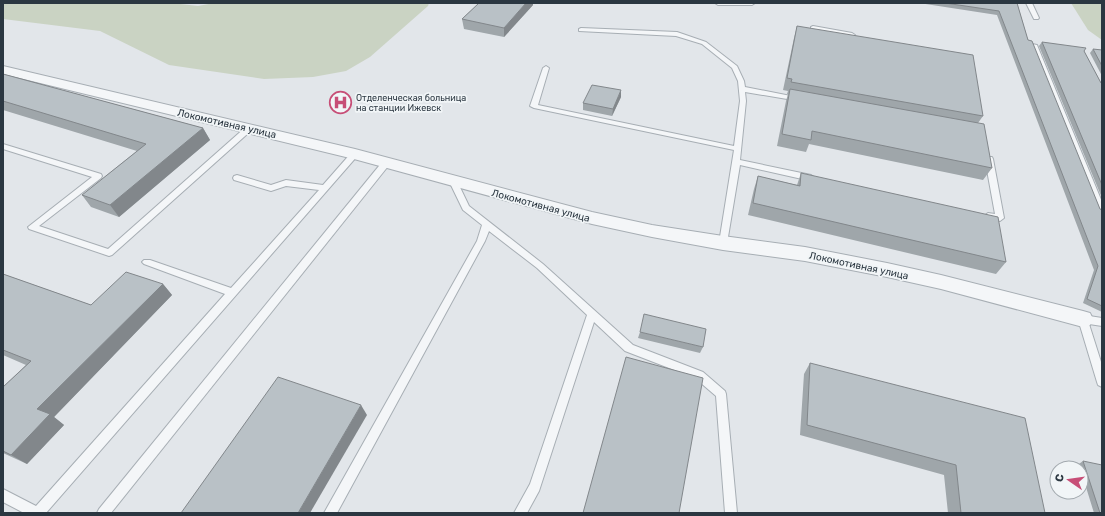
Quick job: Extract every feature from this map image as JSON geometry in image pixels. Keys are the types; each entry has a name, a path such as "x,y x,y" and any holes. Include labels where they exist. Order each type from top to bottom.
{"street":[{"name":"Локомотивная улица","path":"3,70 355,154 592,218 652,231 723,243 805,254 887,270 941,282 1083,319"}],"lane":[{"path":"718,3 752,3"},
{"path":"1029,3 1036,18"},
{"path":"812,28 860,37"},
{"path":"581,30 677,34 704,43 735,67 741,81 743,101 738,149 723,243"},
{"path":"1034,44 1102,212"},
{"path":"546,68 534,106 738,149"},
{"path":"742,89 803,100"},
{"path":"3,146 98,176 32,228 109,253 250,128"},
{"path":"977,214 1000,218 987,149"},
{"path":"3,495 37,513 233,294 355,154"},
{"path":"736,162 816,179"},
{"path":"103,513 386,163"},
{"path":"237,178 271,188 286,183 326,188"},
{"path":"452,181 466,208 540,266 629,348 699,375 721,394 731,513"},
{"path":"330,513 481,241 487,224"},
{"path":"147,262 233,294"},
{"path":"520,513 535,487 592,314"},
{"path":"1102,322 1083,319 1102,382"}],"green space":[{"path":"3,3 172,3 198,6 214,3 429,3 428,6 370,57 346,71 313,77 264,79 169,65 100,31 3,19"},
{"path":"1071,3 1102,3 1102,40 1088,30"}],"building":[{"path":"479,3 526,3 504,28 462,19"},
{"path":"945,3 1017,3 1028,40 1032,41 1100,209 1102,210 1102,306 1087,299 1098,266 999,11"},
{"path":"797,26 973,55 983,116 791,82 792,79 787,78"},
{"path":"1042,42 1086,48 1084,51 1102,84 1102,185"},
{"path":"1093,49 1102,50 1102,66"},
{"path":"3,74 203,128 110,205 82,195 146,144 3,101"},
{"path":"592,85 621,90 613,109 583,103"},
{"path":"790,89 984,124 992,168 812,131 811,140 782,134"},
{"path":"801,173 998,217 1006,262 753,203 758,176 800,186"},
{"path":"126,272 163,284 37,409 50,414 11,455 3,451 3,387 31,361 3,350 3,274 91,305"},
{"path":"644,314 706,329 703,347 640,332"},
{"path":"626,357 703,378 679,513 583,513"},
{"path":"810,363 1025,418 1045,513 961,513 956,465 807,425"},
{"path":"278,377 361,405 298,513 181,513"},
{"path":"1089,462 1102,465 1102,513 1100,513 1089,479"}],"place":[{"name":"Отделенческая больница на станции Ижевск","path":"341,103"}]}
